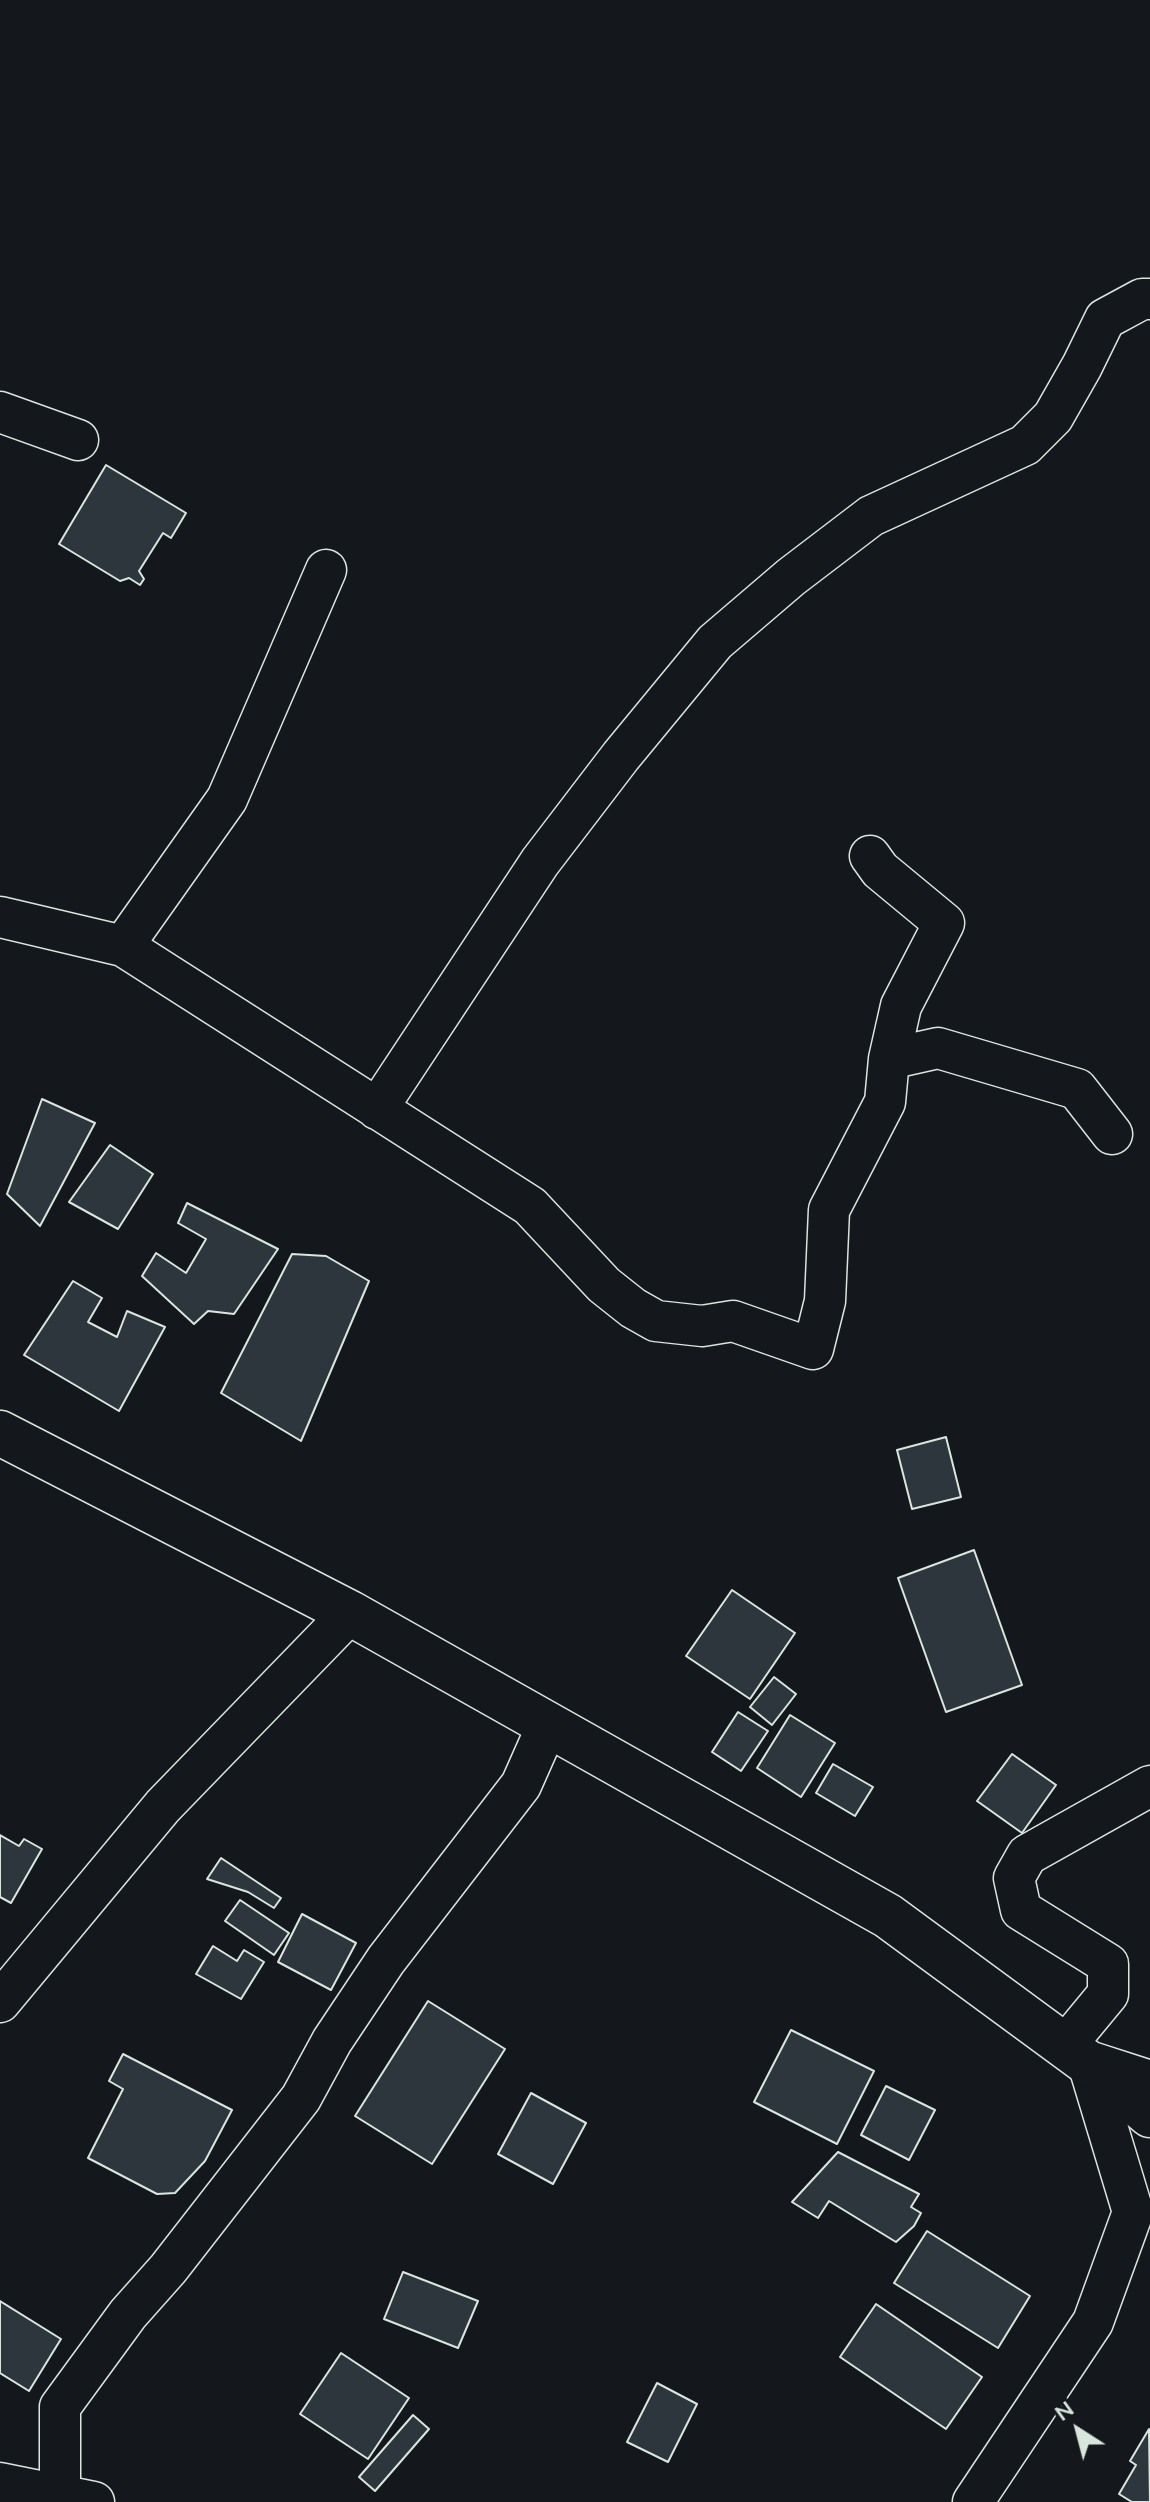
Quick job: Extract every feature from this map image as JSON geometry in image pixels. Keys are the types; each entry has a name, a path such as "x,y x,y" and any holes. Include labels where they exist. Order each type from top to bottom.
{"main road":[{"path":"0,1433 350,1613 888,1916 1077,2054 1150,2115"},
{"path":"1077,2054 1150,2083"}],"street":[{"path":"377,1109 540,862 621,756 715,642 791,577 871,516 1025,445 1053,417 1105,319 1142,299 1150,299"},
{"path":"0,412 78,440"},
{"path":"123,946 227,799 326,570"},
{"path":"0,917 123,946 530,1206 604,1285 633,1308 656,1321 702,1326 733,1321 813,1349 825,1301 829,1210 885,1102 889,1059 901,1006 944,923 880,870 870,856"},
{"path":"889,1059 938,1048 1077,1089 1112,1134"},
{"path":"0,2002 163,1806 350,1613"},
{"path":"0,2483 77,2499 60,2407 128,2314 168,2269 301,2098 332,2041 379,1969 521,1785 548,1724"},
{"path":"973,2502 1093,2322 1133,2212 1077,2054 1108,1994 1108,1964 1021,1910 1014,1878 1027,1855 1150,1786"}],"building":[{"path":"106,465 186,513 171,538 163,533 139,571 144,579 140,585 129,578 120,581 59,544"},
{"path":"42,1099 95,1123 40,1226 7,1194"},
{"path":"110,1145 153,1174 118,1229 69,1202"},
{"path":"187,1203 278,1249 234,1314 208,1311 194,1324 142,1276 156,1253 186,1273 206,1239 178,1223"},
{"path":"292,1254 326,1256 369,1281 301,1441 221,1393"},
{"path":"73,1281 102,1298 88,1322 117,1337 127,1311 165,1327 119,1411 24,1355"},
{"path":"946,1437 961,1497 912,1509 897,1450"},
{"path":"974,1550 1022,1685 946,1712 898,1578"},
{"path":"732,1590 795,1633 750,1699 686,1656"},
{"path":"774,1677 796,1694 772,1725 750,1707"},
{"path":"738,1712 768,1731 741,1771 712,1752"},
{"path":"790,1715 835,1743 801,1797 757,1768"},
{"path":"1012,1754 1056,1785 1022,1833 977,1801"},
{"path":"833,1764 873,1787 855,1816 816,1793"},
{"path":"0,1835 19,1846 24,1839 42,1849 11,1903 0,1897"},
{"path":"221,1858 281,1898 274,1908 248,1892 207,1879"},
{"path":"240,1900 289,1933 274,1955 225,1921"},
{"path":"302,1914 356,1943 331,1990 278,1962"},
{"path":"213,1946 237,1961 244,1950 264,1962 241,1999 196,1974"},
{"path":"428,2001 505,2049 432,2164 355,2116"},
{"path":"791,2030 874,2071 837,2144 754,2102"},
{"path":"123,2054 232,2110 205,2161 175,2193 157,2194 88,2158 123,2089 109,2081"},
{"path":"886,2086 935,2110 909,2160 861,2135"},
{"path":"531,2093 586,2123 553,2184 498,2154"},
{"path":"838,2152 919,2194 911,2207 921,2213 914,2226 896,2242 829,2201 818,2218 792,2202"},
{"path":"927,2231 1030,2296 998,2348 894,2283"},
{"path":"403,2272 478,2301 458,2348 384,2319"},
{"path":"0,2301 61,2339 29,2391 0,2373"},
{"path":"876,2304 982,2377 946,2429 840,2357"},
{"path":"341,2353 409,2398 368,2459 300,2414"},
{"path":"657,2383 697,2404 668,2462 627,2442"},
{"path":"413,2415 429,2429 375,2491 359,2477"},
{"path":"1149,2429 1150,2502 1132,2502 1119,2494 1136,2465 1130,2461"}]}
